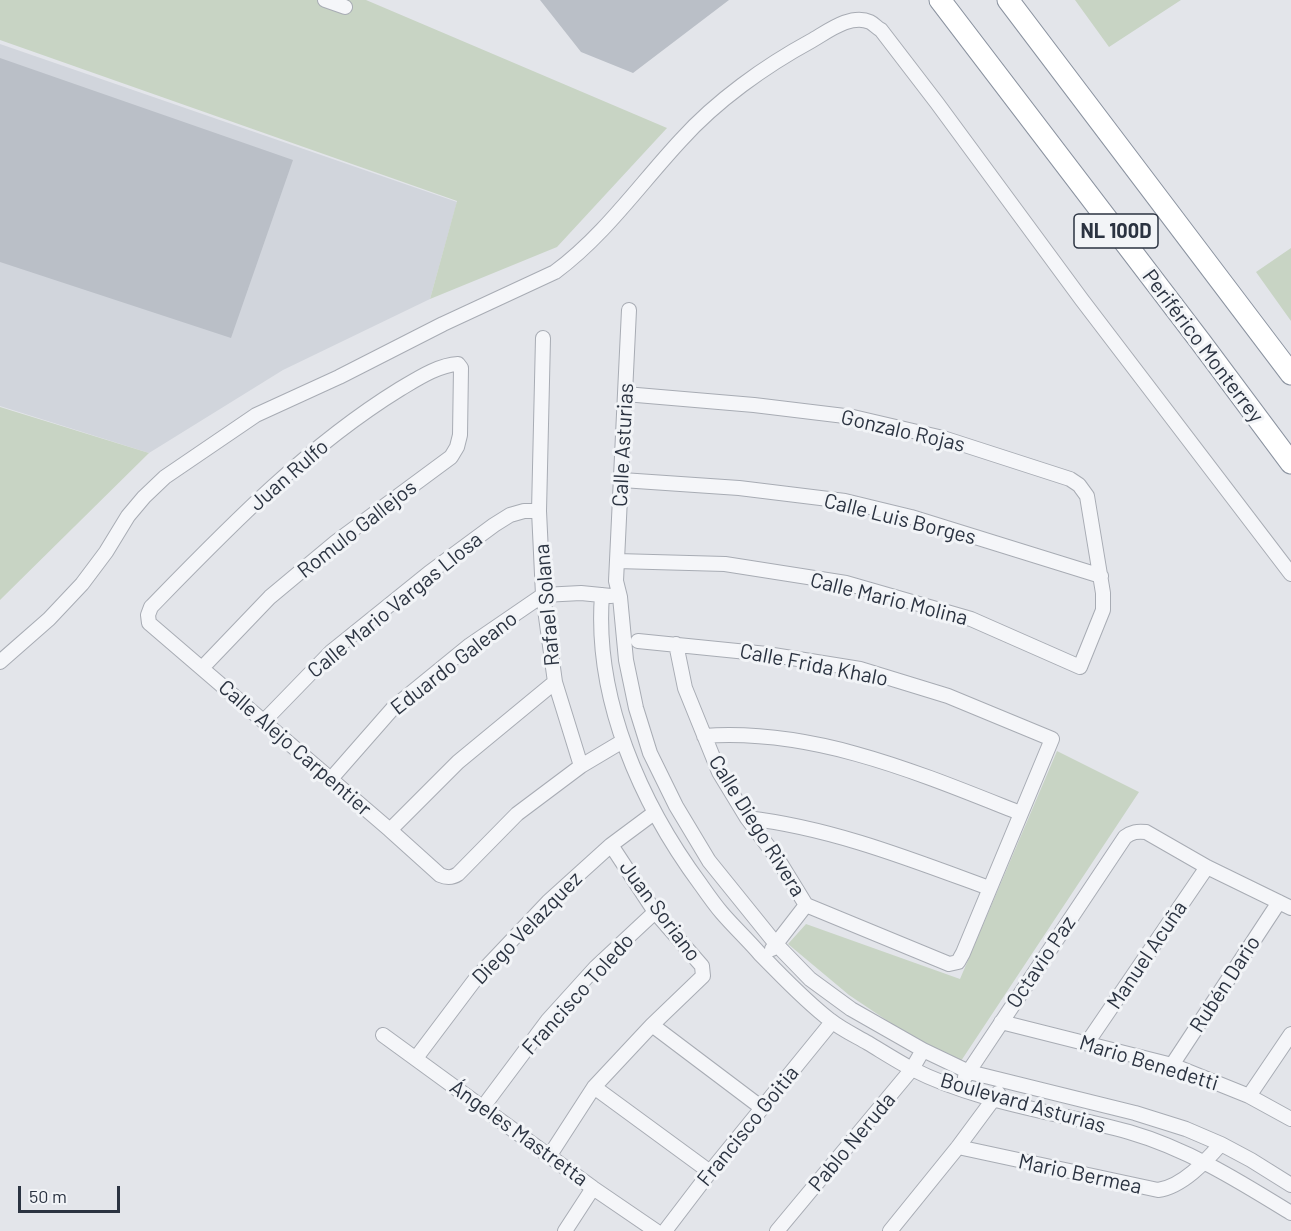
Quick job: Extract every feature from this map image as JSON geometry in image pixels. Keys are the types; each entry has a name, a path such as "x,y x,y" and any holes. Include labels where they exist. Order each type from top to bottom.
{"highway":[{"name":"Periférico Monterrey","path":"940,0 1291,463"},
{"name":"NL 100D","path":"1008,0 1291,374"}],"street":[{"path":"325,0 345,7"},
{"path":"0,662 49,619 82,584 106,552 128,516 165,477 256,415 555,272 596,235 682,138 712,108 751,79 804,45 846,22 856,20 869,21 881,30 1082,300 1291,574"},
{"name":"Calle Asturias","path":"620,597 616,581 629,310"},
{"name":"Rafael Solana","path":"543,338 539,511 543,595 555,682 581,766"},
{"name":"Juan Rulfo","path":"149,623 148,615 151,607 217,539 330,438 412,382 450,365 458,364 461,368"},
{"name":"Romulo Gallejos","path":"202,668 270,597 336,542 451,457 460,435 461,368"},
{"name":"Gonzalo Rojas","path":"625,394 754,405 853,417 943,438 1070,478 1087,496 1103,592 1103,610 1080,667"},
{"name":"Calle Luis Borges","path":"622,480 739,488 845,501 911,518 1101,576"},
{"name":"Calle Mario Vargas Llosa","path":"264,721 332,652 429,573 510,515 524,511 539,511"},
{"name":"Calle Mario Molina","path":"617,561 725,564 846,583 971,619 1080,667"},
{"path":"602,596 616,581"},
{"path":"543,595 581,593 620,597"},
{"name":"Eduardo Galeano","path":"330,780 394,707 470,645 543,595"},
{"name":"Boulevard Asturias","path":"602,596 601,630 609,686 623,741 654,813 686,865 714,903 797,993 832,1022 912,1069 958,1088 994,1099 1130,1132 1154,1141 1205,1162 1291,1213"},
{"name":"Boulevard Asturias","path":"620,597 626,660 636,708 650,753 676,806 710,861 776,944 810,979 851,1009 923,1050 969,1072 1186,1128 1288,1178"},
{"name":"Calle Alejo Carpentier","path":"149,623 440,875 450,877 458,874 517,814 581,766"},
{"name":"Calle Frida Khalo","path":"638,641 767,654 860,669 948,696 1052,739 1020,813"},
{"name":"Calle Diego Rivera","path":"675,644 685,688 719,772 806,905 949,964 960,959 990,888"},
{"path":"390,830 458,762 555,682"},
{"path":"704,736 728,734 766,736 821,745 924,775 1020,813 990,888 868,845 813,829 747,818"},
{"path":"581,766 623,741"},
{"name":"Diego Velazquez","path":"416,1058 477,977 548,902 611,845 654,813"},
{"name":"Octavio Paz","path":"958,1088 1125,837 1133,832 1146,832 1207,867"},
{"name":"Juan Soriano","path":"611,845 655,912 702,966 704,973 702,978 652,1025"},
{"path":"1207,867 1285,905"},
{"name":"Manuel Acuña","path":"1087,1043 1207,867"},
{"name":"Calle Diego Rivera","path":"765,958 806,905"},
{"name":"Rubén Dario","path":"1172,1065 1285,905"},
{"name":"Francisco Toledo","path":"483,1107 548,1020 596,968 655,912"},
{"name":"Francisco Goitia","path":"665,1231 832,1022"},
{"name":"Mario Benedetti","path":"1001,1022 1172,1065 1249,1096 1291,1119"},
{"path":"550,1155 594,1087 652,1025 762,1108"},
{"path":"1249,1096 1291,1034"},
{"name":"Ángeles Mastretta","path":"383,1035 593,1188 656,1231"},
{"name":"Pablo Neruda","path":"777,1231 912,1069 923,1050"},
{"path":"890,1231 958,1147 1005,1081"},
{"path":"594,1087 710,1172"},
{"name":"Mario Bermea","path":"958,1147 1158,1190 1172,1187 1205,1162 1221,1144"},
{"path":"565,1231 593,1188"}],"shaded area":[{"path":"0,44 457,202 430,299 283,370 149,453 0,406"}],"green space":[{"path":"0,0 366,0 667,128 557,247 430,299 457,201 0,40"},
{"path":"1075,0 1181,0 1109,47"},
{"path":"1291,248 1291,321 1256,272"},
{"path":"0,407 149,453 0,600"},
{"path":"1057,751 1139,792 961,1061 910,1036 849,995 788,944 806,924 960,979"}],"building":[{"path":"540,0 729,0 633,73 581,52"},
{"path":"0,58 293,160 231,338 0,262"}]}
